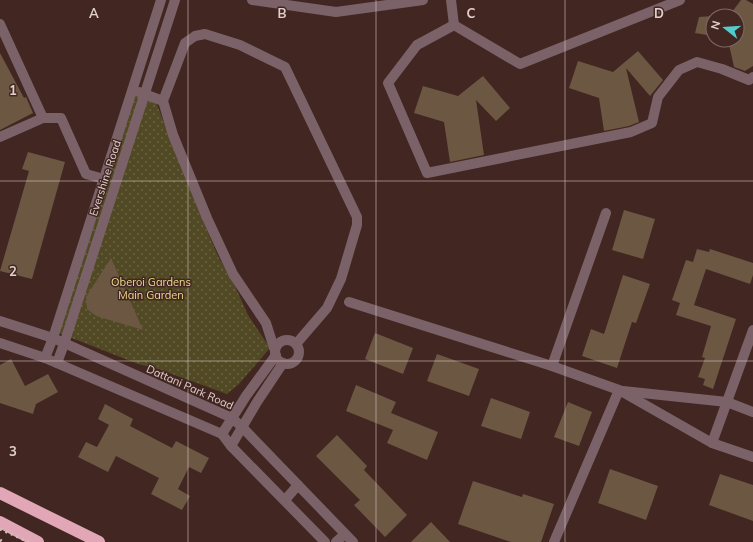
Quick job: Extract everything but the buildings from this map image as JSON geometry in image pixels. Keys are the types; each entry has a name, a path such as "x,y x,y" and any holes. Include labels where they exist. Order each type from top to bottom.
{"highway":[{"path":"0,493 99,542"},
{"path":"0,522 38,542"}],"street":[{"name":"Evershine Road","path":"45,358 53,338 161,0"},
{"name":"Evershine Road","path":"57,363 175,0"},
{"path":"252,0 336,12 423,0"},
{"path":"451,0 454,25"},
{"path":"454,25 520,64 680,0"},
{"path":"0,24 43,118"},
{"path":"454,25 417,45 388,83 427,173 631,132 652,123 658,97 679,70 697,62 722,69 749,80 753,77"},
{"path":"222,434 276,353 278,344 285,340 289,340 296,344 299,352 296,359 291,363 283,363 280,361 276,353 266,323 233,274 207,218 173,135 163,101 185,43 194,36 205,34 240,45 286,67 357,217 357,225 341,279 328,308 296,344"},
{"path":"132,90 163,101"},
{"path":"0,137 43,118 61,118 86,174 104,179"},
{"path":"552,366 606,213"},
{"path":"349,302 552,366 619,390 712,443 753,457"},
{"name":"Dattani Park Road","path":"0,321 53,338 232,418 353,542"},
{"path":"712,443 753,330"},
{"path":"0,343 45,358 222,434 231,446 325,542"},
{"path":"231,446 257,402 283,363"},
{"path":"619,390 727,402 753,412"},
{"path":"554,542 619,390"},
{"path":"285,500 298,485"},
{"path":"336,542 345,534"}],"green space":[{"name":"Oberoi Gardens Main Garden","path":"134,91 156,102 218,256 235,286 248,315 270,348 239,384 227,394 158,369 138,364 59,333"}],"railway":[{"path":"0,529 29,542"}]}
